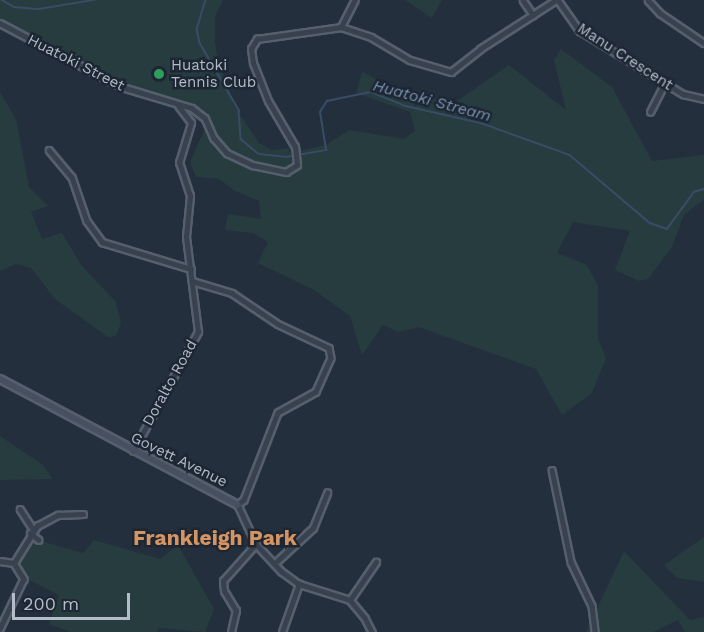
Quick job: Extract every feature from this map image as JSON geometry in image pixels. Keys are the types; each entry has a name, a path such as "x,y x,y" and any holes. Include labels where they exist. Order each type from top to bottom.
{"street":[{"path":"342,27 355,0"},
{"path":"523,0 533,15"},
{"name":"Huatoki Street","path":"0,23 109,82 178,106 184,104 201,113 222,148 244,161 286,172 295,168 298,161 295,147 257,74 250,53 252,45 265,36 342,27 371,37 410,60 452,72 557,0"},
{"name":"Manu Crescent","path":"557,0 580,31 683,94 704,99"},
{"path":"648,0 660,13 704,43"},
{"path":"650,112 665,84"},
{"name":"Doralto Road","path":"133,451 198,332 185,230 190,196 179,163 190,123 178,106"},
{"path":"49,150 72,177 87,221 102,242 191,269"},
{"path":"192,281 232,293 278,324 326,344 331,354 316,392 278,413 244,500 238,505"},
{"name":"Govett Avenue","path":"0,380 238,505 255,544 274,564 299,584 350,600"},
{"path":"552,470 570,562 592,606 595,632"},
{"path":"274,564 313,528 327,493"},
{"path":"21,509 31,531 39,540"},
{"path":"14,562 31,531 58,515 83,514"},
{"path":"231,632 236,611 224,591 223,581 255,544"},
{"path":"0,561 14,562 23,574 24,584 0,629"},
{"path":"372,632 365,618 350,600 375,562"},
{"path":"282,632 299,584"}],"green space":[{"path":"0,0 223,0 215,16 215,42 218,61 236,109 259,143 272,150 289,148 290,153 326,145 349,130 405,139 415,130 410,112 356,93 362,72 401,91 454,103 509,65 566,110 554,60 561,49 612,87 652,161 704,155 704,199 684,215 672,247 648,279 639,281 615,270 630,231 573,222 557,253 587,265 598,286 598,339 606,358 592,393 562,415 536,369 419,327 398,332 383,325 362,355 350,316 314,290 258,263 268,242 253,233 225,230 228,214 261,219 259,201 235,191 219,179 196,177 190,162 208,122 205,113 184,100 161,99 124,87 0,19"},
{"path":"405,0 442,0 432,18"},
{"path":"0,92 16,119 29,187 48,206 31,212 42,239 62,233 82,266 116,302 121,323 116,336 108,337 55,299 31,268 16,264 0,271"},
{"path":"0,436 43,465 53,479 0,480"},
{"path":"704,537 704,582 677,578 664,565"},
{"path":"30,538 83,553 94,540 160,559 178,545 214,609 205,632 159,628 157,632 70,632 49,624 59,595 27,579 17,562"},
{"path":"624,551 690,620 704,617 704,632 685,632 678,620 653,632 586,632"}],"waterway":[{"name":"Huatoki Stream","path":"2,0 14,7 39,9 94,0"},
{"name":"Huatoki Stream","path":"206,0 197,29 200,43 239,110 241,139 259,154 286,157 326,150 320,112 327,101 371,92 406,106 481,123 570,155 650,223 667,229 694,192 704,189"}],"place":[{"name":"Huatoki Tennis Club","path":"159,74"}],"district":[{"name":"Frankleigh Park","path":"215,538"}]}
